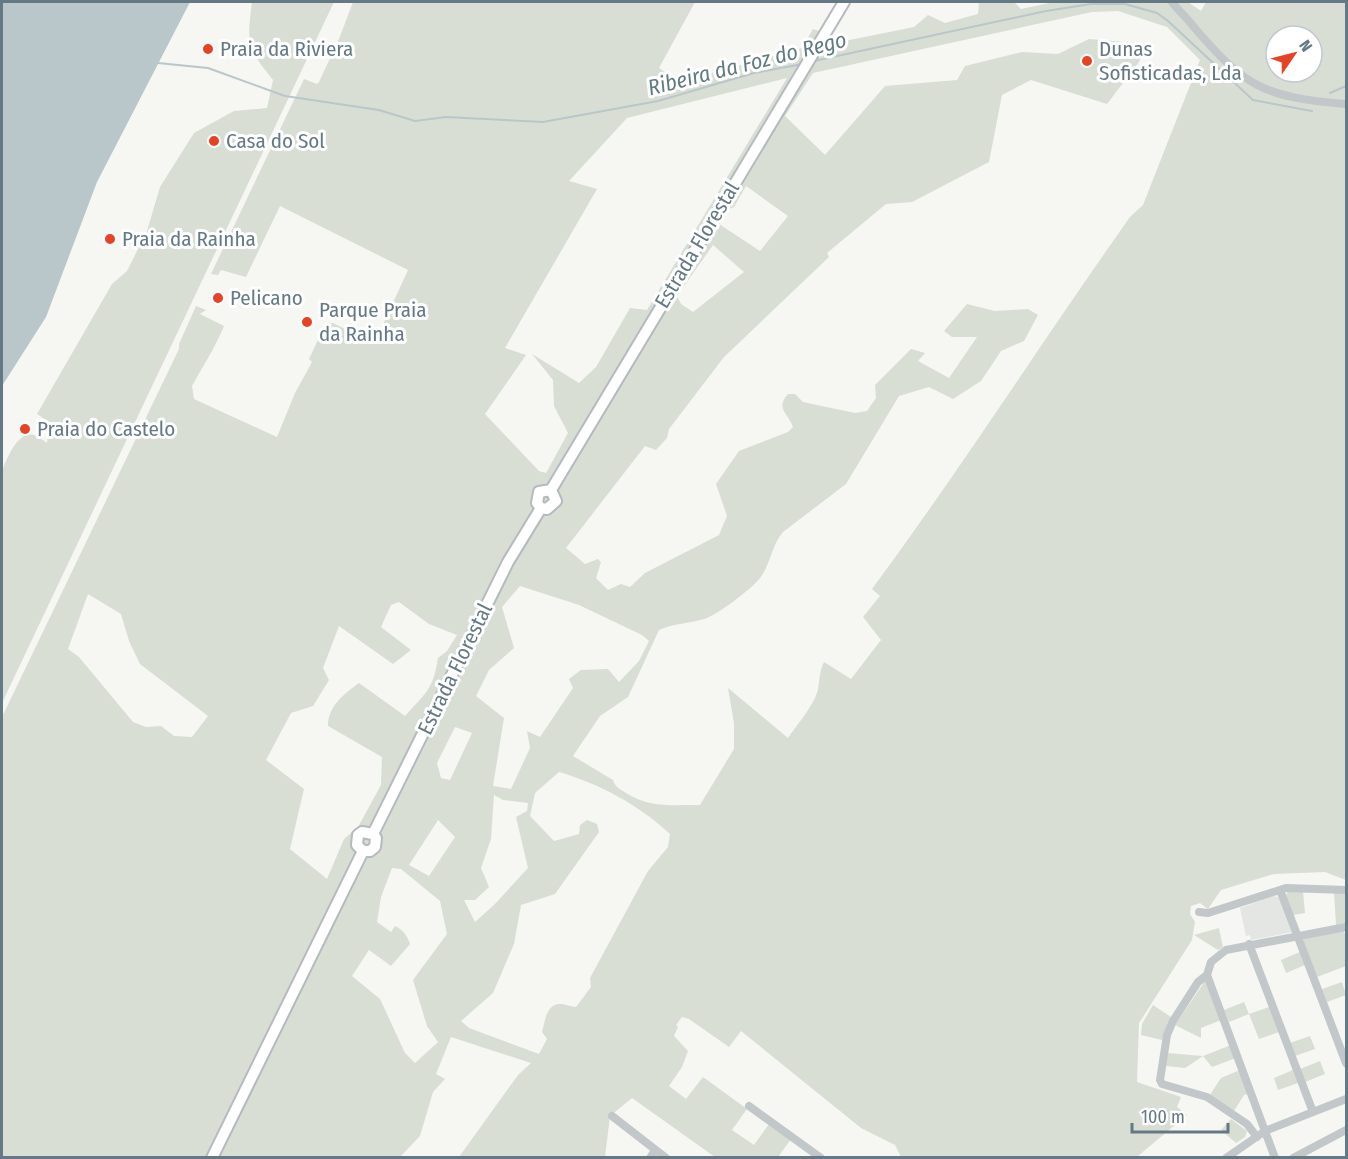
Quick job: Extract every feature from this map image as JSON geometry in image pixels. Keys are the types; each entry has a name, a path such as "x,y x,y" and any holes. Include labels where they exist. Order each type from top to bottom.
{"main road":[{"name":"Estrada Florestal","path":"212,1158 363,851 370,851 375,847 373,834 508,562 541,508 537,503 539,492 551,490 844,2"}],"street":[{"path":"1172,2 1227,66 1258,86 1277,94 1347,104"},
{"path":"1199,912 1208,914 1291,888 1347,890"},
{"path":"1280,890 1347,1063"},
{"path":"1275,1158 1264,1123 1207,975 1211,962 1222,952 1249,944 1347,927"},
{"path":"1249,944 1313,1112"},
{"path":"1207,975 1198,981 1170,1028 1160,1080 1164,1085 1207,1097 1247,1124 1257,1137"},
{"path":"1226,1158 1265,1131 1347,1099"},
{"path":"749,1106 821,1158"},
{"path":"612,1116 666,1158"},
{"path":"1293,1158 1347,1130"},
{"path":"650,1158 655,1150"}],"shaded area":[{"path":"2,2 190,2 97,182 46,317 2,386"},
{"path":"252,2 334,2 2,703 2,471 14,447 23,437 34,435 47,443 49,422 37,414 112,284 127,271 147,231 160,187 194,133 234,111 267,108 273,80 258,60 250,44 249,26"},
{"path":"353,2 695,2 659,68 679,82 802,48 813,29 825,33 818,46 825,45 914,27 928,15 945,23 978,14 979,2 1015,3 1021,9 1054,2 1188,2 1201,11 1206,2 1346,2 1346,880 1325,872 1274,874 1221,890 1208,909 1200,903 1191,906 1190,914 1195,922 1192,940 1139,1023 1137,1082 1181,1097 1177,1107 1187,1115 1138,1156 901,1157 895,1145 861,1128 741,1031 729,1047 689,1019 682,1017 676,1025 678,1027 674,1036 688,1051 682,1067 669,1086 686,1099 703,1077 747,1109 732,1130 754,1145 769,1124 791,1139 778,1157 715,1157 632,1098 610,1116 605,1157 459,1157 518,1075 531,1063 451,1037 436,1074 445,1079 433,1092 420,1136 400,1157 2,1157 2,717 179,349 179,344 196,306 206,310 200,314 224,326 192,386 194,399 277,437 295,393 312,362 309,359 326,323 333,323 371,342 381,329 408,270 280,206 246,277 221,270 218,275 211,274 304,79 317,84","holes":["1118,11 1167,27 1200,60 1143,205 1130,217 938,497 872,589 880,596 863,617 881,640 851,679 824,662 815,698 788,738 728,688 734,723 734,749 700,805 671,805 643,801 626,793 616,786 613,780 573,756 600,716 628,697 659,630 710,617 756,583 764,573 783,532 846,484 899,396 929,387 953,399 981,381 1001,351 1024,341 1038,315 1028,309 995,311 967,304 944,331 952,337 977,337 949,378 918,361 925,353 911,349 875,385 876,398 867,411 855,413 803,402 795,394 788,394 784,399 783,407 793,427 788,432 739,451 716,484 727,516 719,535 645,573 630,587 621,584 608,590 596,578 601,562 598,559 585,564 566,548 645,446 656,450 667,438 669,429 724,357 829,257 827,253 886,204 912,202 989,162 1002,95 1031,80 1107,104 1139,62 1148,44 1089,39 1058,54 1022,52 965,66 957,80 885,86 825,155 785,116 813,73 1092,12","787,78 647,310 630,308 596,367 579,383 532,354 553,380 554,406 568,433 546,473 539,471 485,414 526,355 505,348 597,189 569,181 627,118","746,186 788,216 760,251 719,224 727,210 734,207","713,245 744,272 693,312 681,304 677,296","520,586 579,605 642,635 649,641 639,661 619,682 608,669 581,670 569,679 573,688 540,737 527,731 530,748 511,789 493,786 504,718 476,696 489,670 514,648 502,607","88,594 121,614 129,641 140,664 208,716 192,737 174,736 161,726 146,727 133,722 79,657 68,649","399,602 429,624 457,635 447,651 438,658 431,685 405,716 359,683 343,696 331,712 328,726 382,757 381,785 358,827 344,839 327,879 290,849 304,789 266,760 291,713 313,706 329,680 323,668 339,626 393,664 411,650 381,627 391,605","455,727 472,733 450,780 441,778 437,763","559,772 604,789 632,805 670,834 668,847 648,871 590,978 591,987 576,1007 563,1004 556,1005 549,1010 542,1032 547,1039 539,1054 469,1028 461,1021 493,993 514,944 521,905 555,894 599,832 597,824 587,820 580,825 579,834 554,841 530,816 535,793","494,795 503,800 528,803 527,811 516,817 528,868 475,922 464,900 475,900 489,887 481,868 491,839","438,820 455,837 429,876 409,865","392,868 401,869 440,901 447,934 413,980 427,1026 438,1042 415,1063 405,1053 380,999 352,976 369,950 391,966 410,944 408,938 398,928 395,926 391,932 377,922 381,897"]},
{"path":"1288,892 1303,892 1305,913 1293,915 1286,895"},
{"path":"1334,893 1346,893 1346,923 1336,925"},
{"path":"1274,896 1280,898 1293,932 1251,940 1250,935 1246,936 1240,908"},
{"path":"1219,928 1223,947 1218,950 1194,935"},
{"path":"1343,931 1346,935 1346,966 1317,977 1303,941 1306,937"},
{"path":"1300,952 1305,965 1286,973 1281,960"},
{"path":"1205,981 1221,1020 1201,1028 1201,1038 1175,1025"},
{"path":"1342,982 1346,995 1327,1002 1322,989"},
{"path":"1244,1002 1249,1014 1229,1022 1224,1010"},
{"path":"1153,1005 1171,1017 1162,1040 1141,1035 1142,1024"},
{"path":"1269,1007 1279,1032 1259,1039 1249,1014"},
{"path":"1310,1036 1315,1049 1295,1056 1290,1043"},
{"path":"1231,1045 1236,1058 1212,1067 1203,1056"},
{"path":"1167,1053 1203,1056 1185,1068 1166,1066"},
{"path":"1320,1061 1325,1074 1305,1082 1300,1069"},
{"path":"1240,1070 1250,1094 1244,1095 1234,1111 1210,1095 1221,1078"},
{"path":"1293,1070 1298,1083 1278,1090 1274,1078"},
{"path":"1231,1119 1247,1131 1245,1137 1236,1143 1221,1130"}],"waterway":[{"name":"Ribeira da Foz do Rego","path":"814,61 1046,11 1091,4 1125,4 1157,13 1168,21 1253,100 1312,111"},
{"name":"Ribeira da Foz do Rego","path":"158,63 208,68 285,96 379,110 415,121 446,117 543,122 658,101 754,73 803,64"},
{"name":"Ribeira da Foz do Rego","path":"1330,93 1346,86"}],"place":[{"name":"Praia da Riviera","path":"208,49"},
{"name":"Dunas Sofisticadas, Lda","path":"1087,61"},
{"name":"Casa do Sol","path":"214,141"},
{"name":"Praia da Rainha","path":"110,239"},
{"name":"Pelicano","path":"218,298"},
{"name":"Parque Praia da Rainha","path":"307,322"},
{"name":"Praia do Castelo","path":"25,429"}]}
